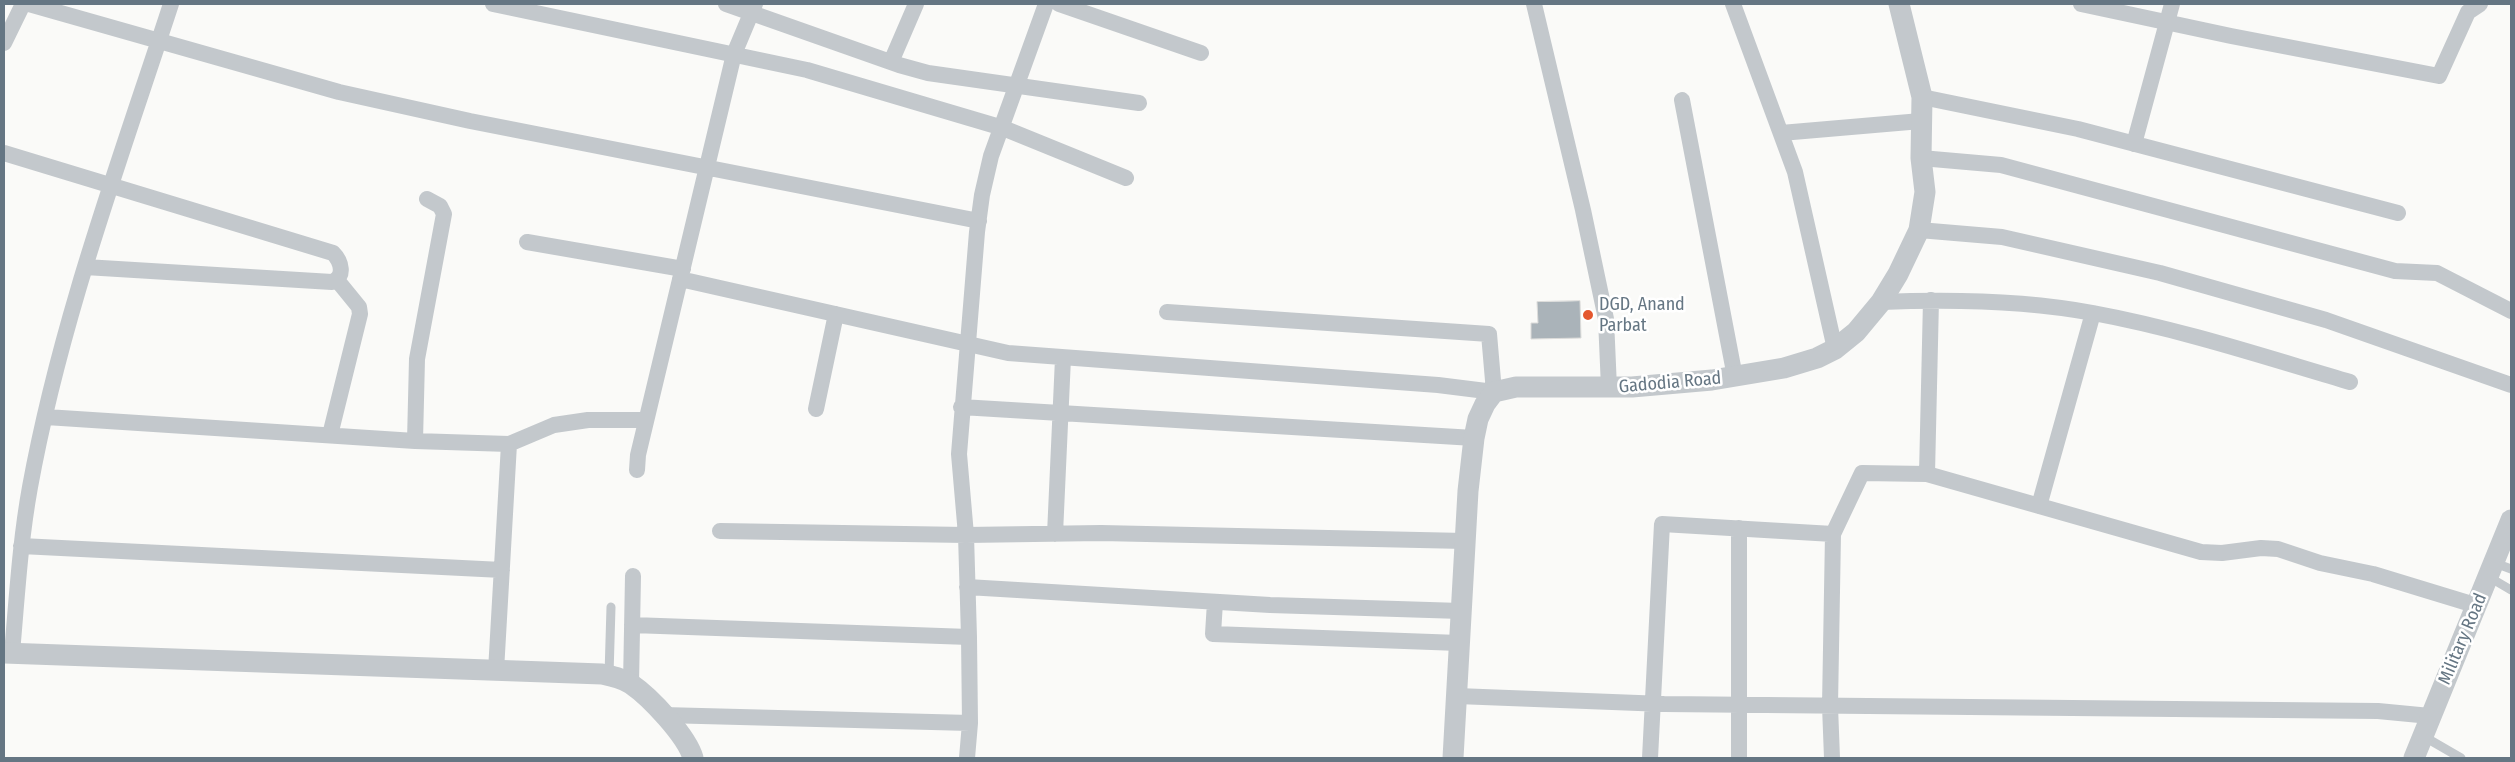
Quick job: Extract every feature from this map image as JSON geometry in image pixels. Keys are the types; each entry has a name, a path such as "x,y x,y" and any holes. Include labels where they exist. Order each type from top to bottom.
{"street":[{"path":"29,4 339,92 470,122 707,166 979,221"},
{"path":"171,4 85,267 46,417 30,486 8,653 609,676 631,684 663,715 685,740 693,758"},
{"path":"500,4 807,70 1004,128 1126,178"},
{"path":"726,4 754,8 891,62 928,72 1139,103"},
{"path":"891,62 916,4"},
{"path":"967,758 970,723 968,587 966,535 959,454 961,408 979,221 982,195 992,156 1004,128 1046,4"},
{"path":"1059,4 1201,54"},
{"path":"1534,4 1583,210 1606,319 1609,388"},
{"path":"1733,4 1781,133 1801,196 1835,349"},
{"name":"Gadodia Road","path":"1494,392 1516,387 1609,388 1735,377 1784,368 1818,358 1835,349 1860,327 1891,290 1919,230 1925,192 1921,158 1922,97 1898,4"},
{"path":"2081,4 2439,76 2468,12 2480,4"},
{"path":"2134,144 2172,4"},
{"path":"637,470 646,420 734,54 754,8"},
{"path":"4,43 15,10"},
{"path":"1922,97 2078,129 2398,213"},
{"path":"1682,100 1735,377"},
{"path":"1781,133 1921,122"},
{"path":"4,153 332,253 338,259 340,275 337,280 332,282 85,267"},
{"path":"1921,158 2001,165 2395,271 2436,273 2511,311"},
{"path":"415,441 417,359 444,214 440,206 427,199"},
{"path":"1919,230 2002,237 2143,269 2326,320 2511,385"},
{"path":"527,242 681,274 836,314 1008,353 1438,385 1494,392"},
{"path":"330,435 360,314 359,307 337,280"},
{"path":"1881,302 1931,300 1985,301 2093,313 2186,334 2350,382"},
{"path":"1927,474 1931,300"},
{"path":"1167,312 1489,334 1494,392 1481,411 1474,438 1460,612 1453,758"},
{"path":"2039,506 2093,313"},
{"path":"816,409 836,314"},
{"path":"1055,534 1064,358"},
{"path":"961,408 1474,438"},
{"path":"46,417 415,441 510,444 554,426 588,420 646,420"},
{"path":"496,671 510,444"},
{"path":"1832,758 1830,706 1833,534 1862,473 1927,474 2201,552 2222,553 2261,548 2278,549 2320,562 2418,587 2478,606"},
{"name":"Military Road","path":"2414,758 2478,606 2498,570 2511,520"},
{"path":"1650,758 1662,524 1833,534"},
{"path":"1739,528 1739,758"},
{"path":"720,530 1465,541"},
{"path":"21,546 502,570"},
{"path":"631,684 633,576"},
{"path":"968,587 1215,602 1460,612"},
{"path":"1215,602 1213,634 1459,643"},
{"path":"632,625 969,637"},
{"path":"1457,696 1652,704 2378,712 2426,726"},
{"path":"663,715 970,723"}],"lane":[{"path":"2498,570 2511,590"},
{"path":"609,676 611,607"},
{"path":"2426,726 2461,758"}],"building":[{"path":"1580,301 1581,338 1531,339 1531,323 1538,323 1537,302"}],"place":[{"name":"DGD, Anand Parbat","path":"1588,315"}]}
